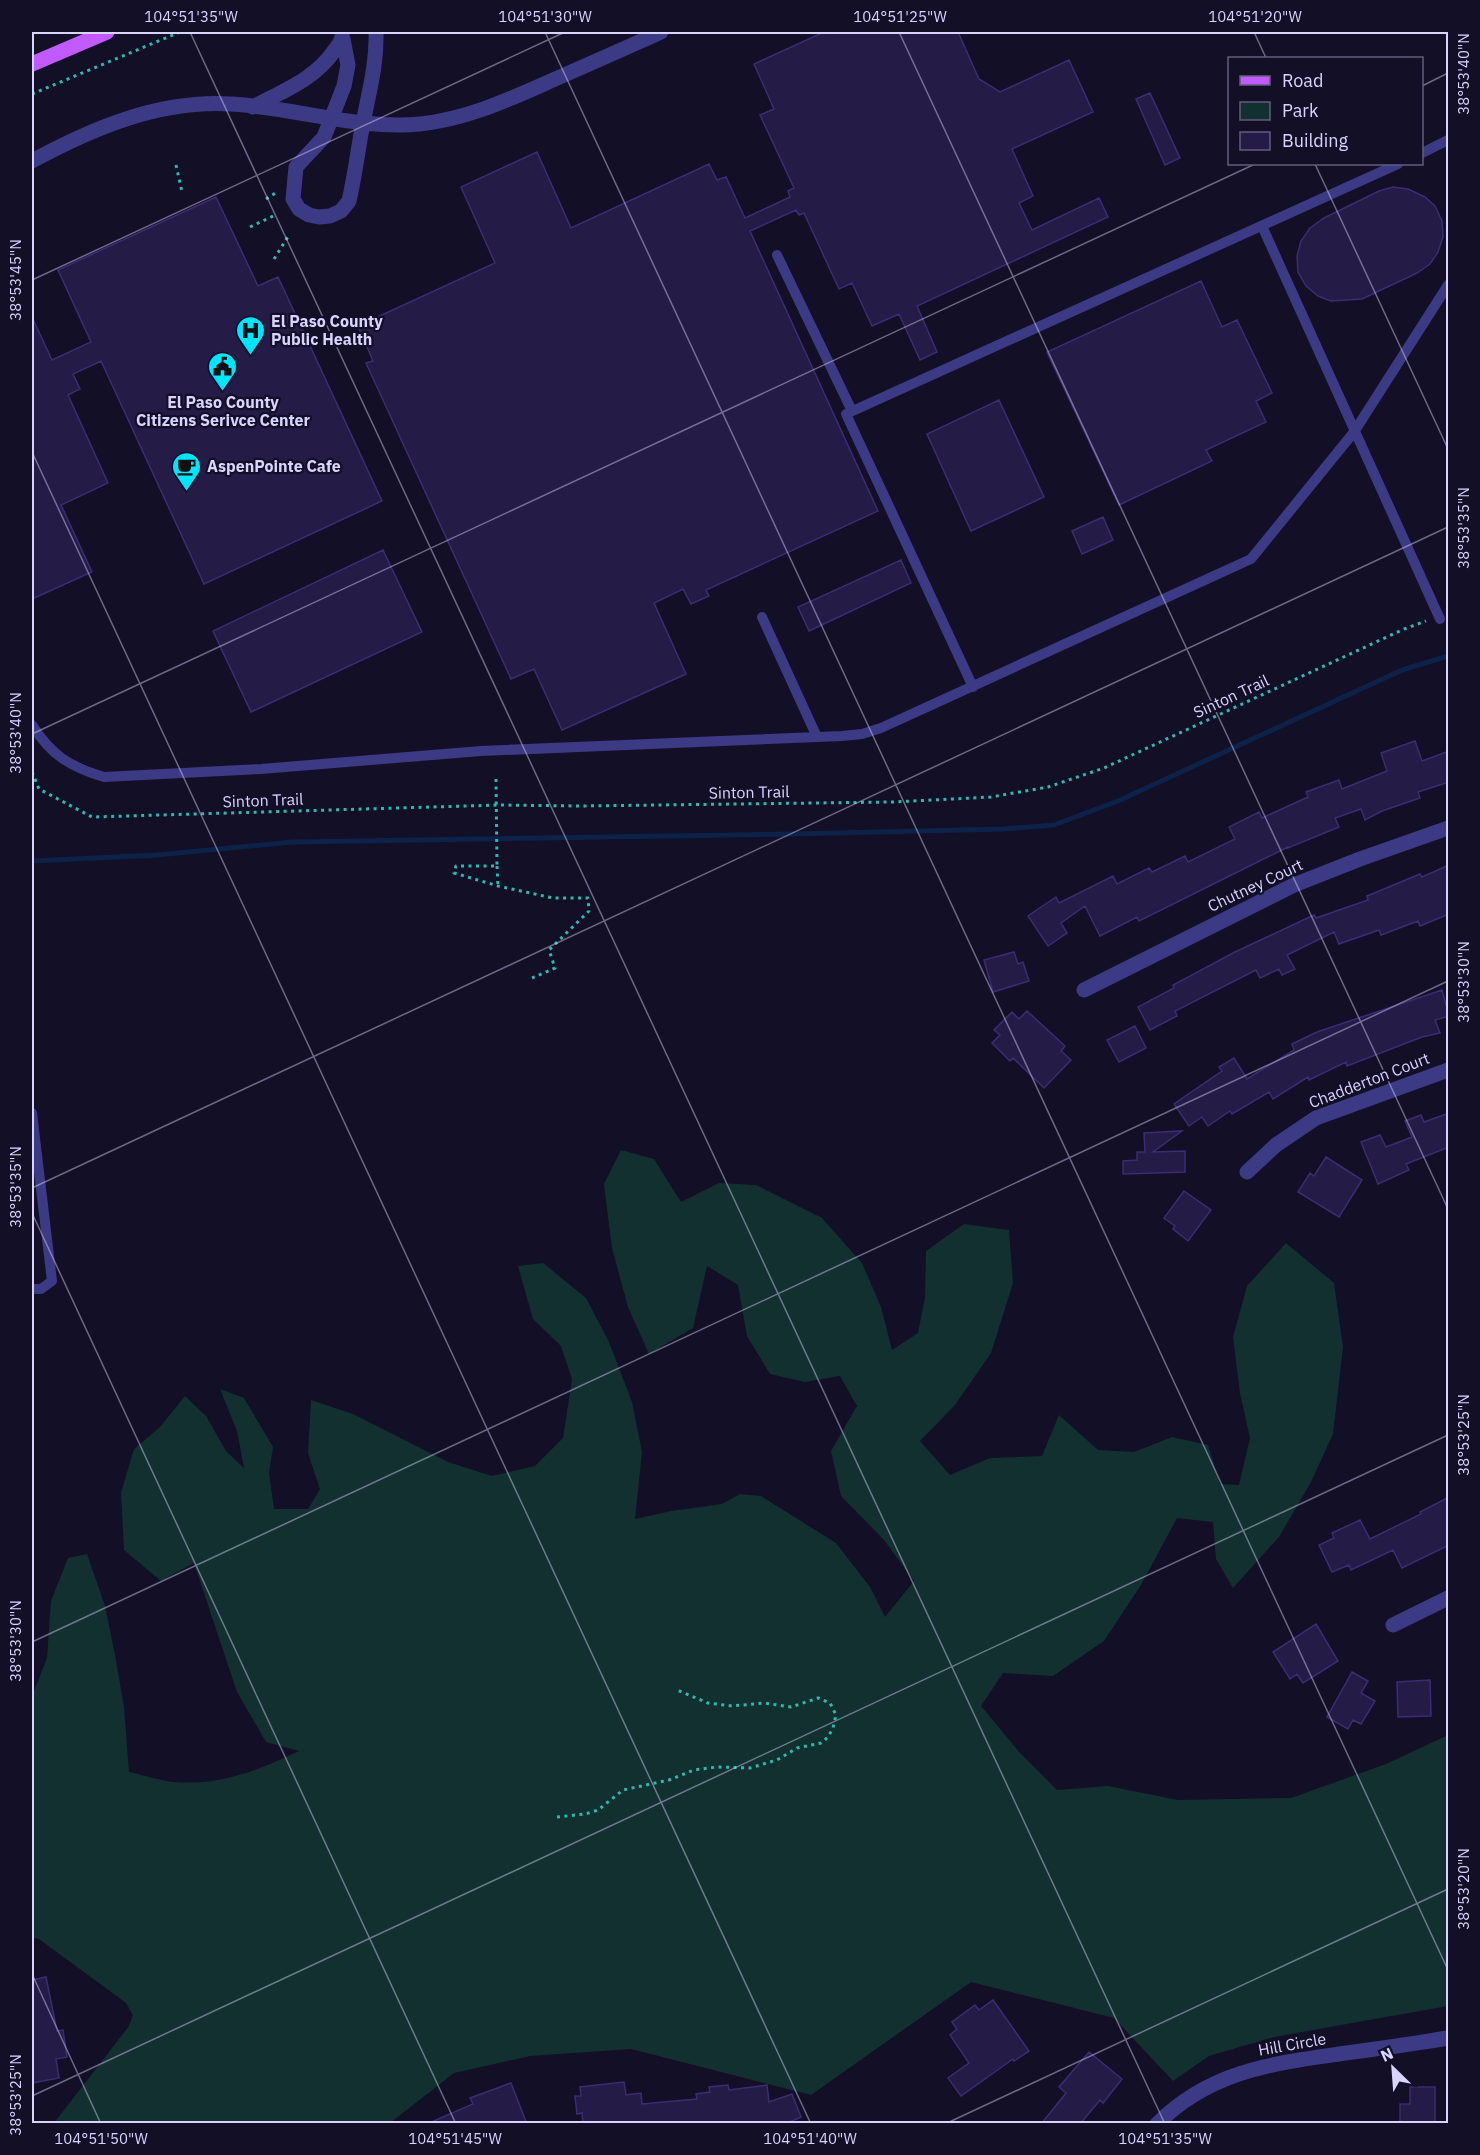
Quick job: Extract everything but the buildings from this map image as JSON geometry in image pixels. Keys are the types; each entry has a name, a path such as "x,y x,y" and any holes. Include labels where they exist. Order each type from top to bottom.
{"main road":[{"path":"32,64 106,32"}],"street":[{"path":"342,35 348,65 344,86 324,137 296,167 295,173 293,199 299,209 319,217 330,216 341,211 349,201 374,79 377,53 376,32"},
{"path":"32,161 93,130 152,112 203,104 253,107 363,124 420,124 471,114 517,97 662,32"},
{"path":"253,107 317,72 328,60 342,35"},
{"name":"Chutney Court","path":"1083,990 1294,885 1449,828"},
{"name":"Chadderton Court","path":"1247,1172 1276,1145 1316,1118 1449,1070"},
{"path":"1393,1625 1449,1598"},
{"name":"Hill Circle","path":"1157,2124 1186,2099 1223,2078 1243,2071 1278,2063 1449,2038"}],"lane":[{"path":"1423,153 1449,140"},
{"path":"974,687 846,414 1396,165"},
{"path":"1262,226 1440,619"},
{"path":"777,255 852,411"},
{"path":"32,725 52,751 65,762 82,771 104,777 261,768 488,750 862,734 881,728 974,687 1251,559 1354,432 1449,285"},
{"path":"762,617 817,737"},
{"path":"32,1113 52,1281 41,1289 32,1289"}],"path":[{"path":"32,94 180,32"},
{"path":"176,165 182,192"},
{"path":"266,200 280,191"},
{"path":"250,227 273,216"},
{"path":"274,259 289,235"},
{"name":"Sinton Trail","path":"32,772 39,789 92,817 496,805 893,802 991,797 1048,788 1104,768 1418,622 1440,619"},
{"path":"496,779 495,827 498,886"},
{"path":"497,866 456,866 454,873 498,886 553,898 588,898 590,911 549,950 555,968 532,978"},
{"path":"557,1817 598,1810 623,1790 669,1780 694,1770 717,1767 750,1768 777,1760 797,1748 821,1743 833,1728 836,1715 830,1703 818,1698 791,1707 764,1703 732,1706 708,1703 677,1690"}],"green space":[{"path":"621,1150 654,1159 681,1202 719,1183 756,1185 822,1218 862,1263 881,1307 892,1350 918,1333 925,1297 926,1251 964,1224 1009,1230 1013,1283 991,1353 955,1405 920,1441 950,1475 990,1458 1042,1456 1059,1415 1098,1450 1134,1452 1172,1437 1208,1445 1220,1484 1239,1485 1250,1438 1240,1393 1233,1337 1247,1286 1286,1243 1334,1283 1343,1347 1333,1434 1311,1482 1279,1537 1233,1588 1216,1559 1213,1522 1177,1518 1141,1585 1104,1641 1053,1676 1003,1673 981,1706 1020,1753 1057,1790 1108,1786 1178,1800 1291,1798 1386,1764 1448,1735 1448,2006 1274,2037 1209,2056 1173,2081 1114,2018 971,1982 811,2095 631,2049 530,2056 454,2073 390,2123 54,2123 129,2026 133,2015 126,2003 39,1939 32,1937 32,1696 47,1658 51,1601 68,1558 87,1554 105,1606 124,1707 129,1772 169,1781 207,1782 254,1770 299,1751 266,1742 237,1692 194,1563 161,1581 124,1550 121,1493 134,1449 160,1427 185,1396 206,1416 226,1451 244,1468 237,1431 220,1389 244,1398 273,1447 269,1473 274,1509 308,1509 320,1489 308,1453 311,1400 353,1414 448,1462 492,1476 535,1466 563,1438 572,1379 561,1346 533,1319 518,1266 543,1263 586,1298 609,1342 632,1402 642,1452 635,1519 722,1504 740,1494 761,1496 836,1543 870,1587 885,1617 914,1581 884,1540 841,1496 831,1451 857,1406 840,1376 805,1382 770,1374 747,1336 738,1285 707,1266 693,1328 649,1354 628,1307 612,1248 604,1184"}],"waterway":[{"path":"32,861 157,855 292,842 792,834 1004,829 1054,825 1118,801 1402,670 1448,656"}],"place":[{"name":"El Paso County Public Health","path":"250,356"},
{"name":"El Paso County Citizens Serivce Center","path":"223,392"},
{"name":"AspenPointe Cafe","path":"186,492"}]}
